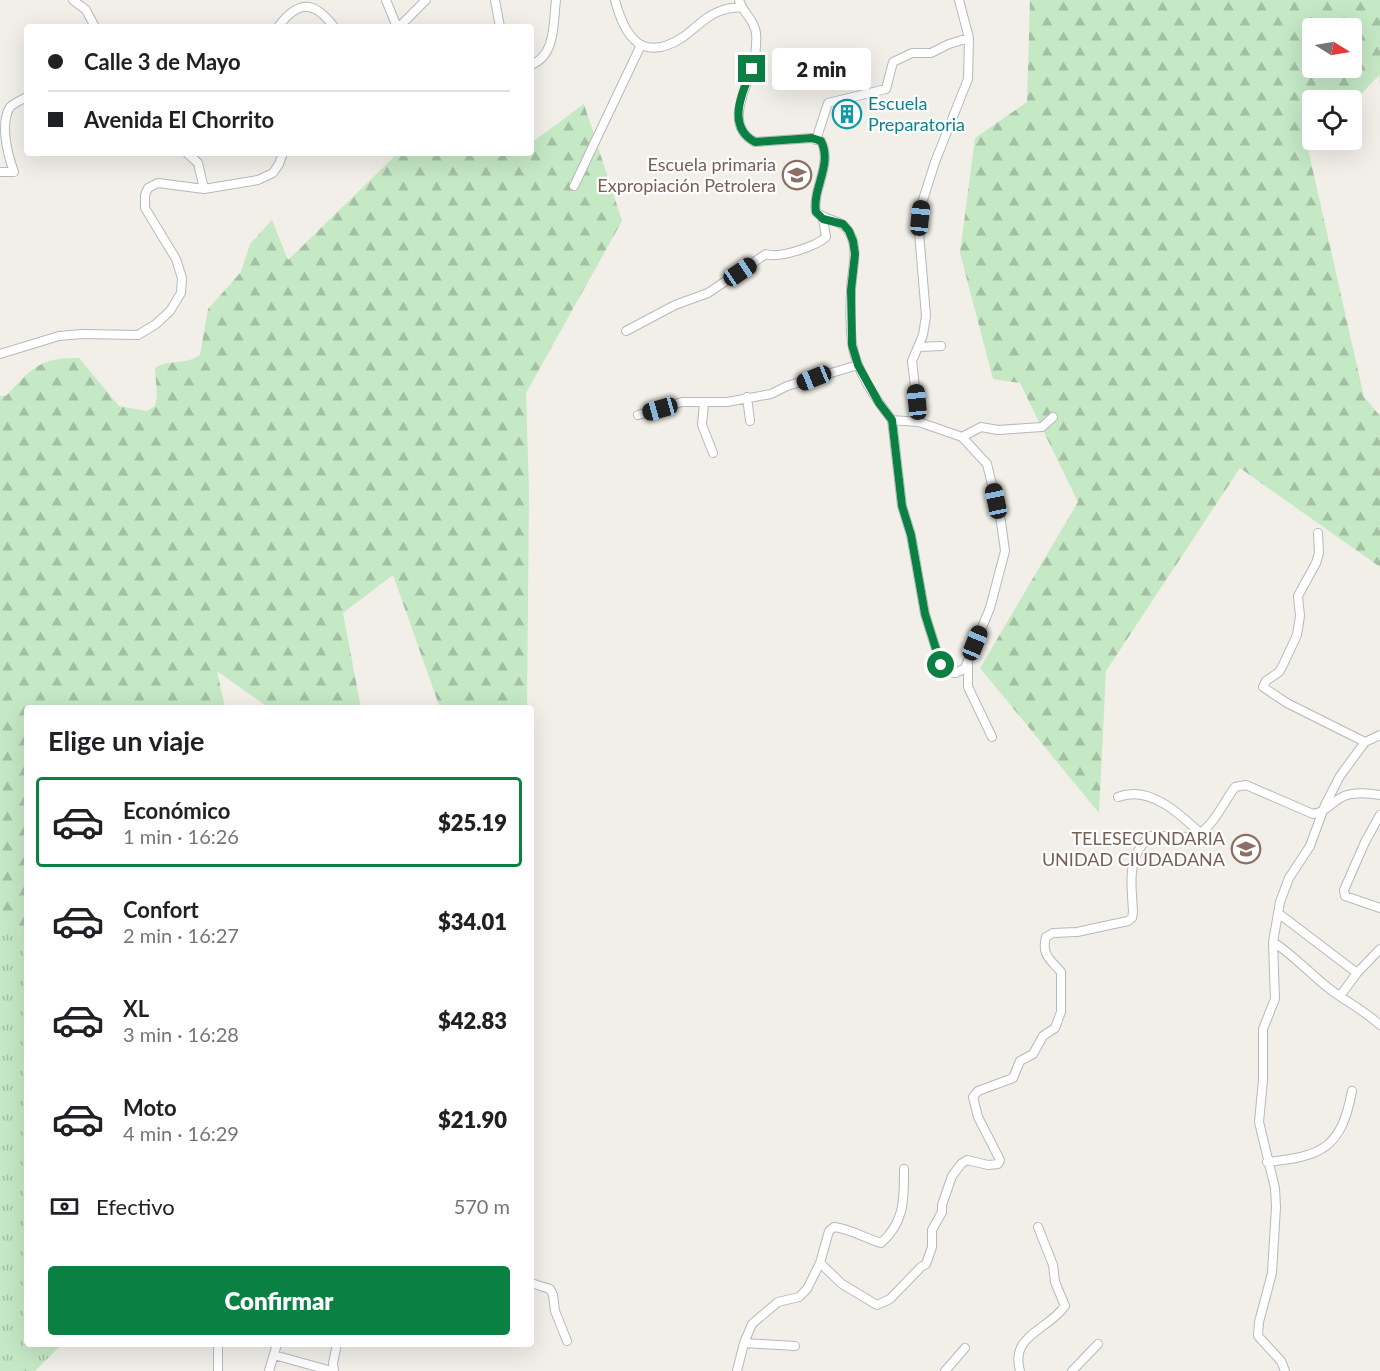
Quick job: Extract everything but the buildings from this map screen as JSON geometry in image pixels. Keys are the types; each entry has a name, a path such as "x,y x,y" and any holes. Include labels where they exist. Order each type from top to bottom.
{"street":[{"path":"73,0 86,10 93,24"},
{"path":"386,0 397,24"},
{"path":"401,24 426,0"},
{"path":"495,0 499,24"},
{"path":"534,64 542,61 548,51 556,0"},
{"path":"615,0 625,30 631,38 641,45 654,47 681,39 700,22 722,10 740,4 754,22 756,35 752,69 737,116 742,131 748,139 755,142 821,141 825,149 824,168 814,202 816,212 823,219 843,224 853,241 855,254 851,290 852,345 858,365 879,403 892,420 902,506 911,535 925,614 941,665 948,672 956,673 965,668 990,608 1005,551 1001,522 987,464 962,437 919,422 892,420"},
{"path":"919,422 912,361 919,347 926,316 919,232 922,203 935,162 969,79 969,38 959,0"},
{"path":"280,24 297,3 310,1 318,4 332,24"},
{"path":"816,140 828,103 886,89 893,62 912,53 931,53 969,38"},
{"path":"574,186 641,45"},
{"path":"0,172 14,172 2,138 0,120 10,106 24,99"},
{"path":"190,156 198,163 204,189"},
{"path":"0,354 59,336 138,335 156,324 170,311 180,293 182,278 176,259 145,208 145,195 148,188 158,183 204,189 258,180 273,173 282,156"},
{"path":"626,331 675,305 708,293 766,254 773,257 821,242 826,237 823,219"},
{"path":"919,347 941,346"},
{"path":"639,415 682,402 704,403 771,394 787,386 858,365"},
{"path":"747,397 750,421"},
{"path":"704,403 702,425 713,453"},
{"path":"962,437 981,427 998,430 1042,427 1053,417"},
{"path":"1318,533 1316,563 1298,596 1300,616 1297,635 1279,672 1266,681 1263,687 1287,703 1365,742"},
{"path":"968,661 968,687 992,737"},
{"path":"1285,1371 1281,1361 1258,1336 1259,1322 1272,1273 1276,1207 1275,1188 1259,1122 1263,1080 1263,1029 1275,999 1273,942 1280,902 1289,878 1310,846 1340,776 1365,742 1380,735"},
{"path":"820,1263 842,1284 877,1305 890,1299 926,1264 932,1248 932,1230 942,1212 942,1205 952,1176 967,1160 988,1165 998,1164 1000,1160 978,1117 973,1097 978,1091 1013,1078 1020,1061 1033,1054 1043,1036 1055,1028 1061,1012 1061,972 1050,962 1044,947 1047,937 1053,933 1077,932 1128,921 1132,918 1132,870 1135,855 1145,840 1153,836 1181,838 1200,833 1220,810 1235,787 1246,785 1313,814 1323,812 1342,797 1368,793 1380,795"},
{"path":"1118,796 1129,793 1147,795 1186,820 1200,833"},
{"path":"1380,815 1365,842 1344,890 1345,896 1380,908"},
{"path":"1278,913 1357,973"},
{"path":"1273,942 1380,1025"},
{"path":"1340,996 1357,973 1380,949"},
{"path":"1267,1162 1302,1158 1334,1141 1348,1112 1352,1091"},
{"path":"737,1371 744,1343 752,1324 778,1302 799,1297 807,1288 820,1263 829,1231 834,1227 843,1228 866,1239 882,1243 896,1228 904,1197 904,1169"},
{"path":"1020,1371 1017,1355 1020,1346 1058,1315 1065,1303 1055,1282 1053,1265 1038,1227"},
{"path":"534,1284 550,1289 555,1311 567,1341"},
{"path":"744,1343 795,1346"},
{"path":"1072,1371 1098,1344"},
{"path":"218,1347 218,1371"},
{"path":"268,1371 277,1347"},
{"path":"274,1355 333,1371 336,1347"},
{"path":"945,1371 964,1348"}],"green space":[{"path":"1030,0 1380,0 1380,83 1379,75 1362,93 1362,90 1302,90 1302,150 1308,150 1364,397 1380,416 1380,567 1240,468 1106,671 1099,813 980,668 1078,502 1020,383 993,379 960,253 975,138 1027,102"},
{"path":"584,104 622,221 526,393 529,492 527,705 439,705 393,575 343,613 360,705 265,705 217,671 224,705 24,705 24,939 21,930 0,920 0,396 6,396 30,372 45,362 79,358 119,406 147,411 155,406 157,396 155,368 200,355 208,309 241,272 250,244 272,220 288,260 395,156 534,156 534,141"},
{"path":"0,920 21,930 24,939 24,1347 59,1347 35,1371 0,1371"}],"place":[{"name":"Escuela Preparatoria","path":"847,114"},
{"name":"Escuela primaria Expropiación Petrolera","path":"797,175"},
{"name":"TELESECUNDARIA UNIDAD CIUDADANA","path":"1246,849"}],"route":[{"path":"752,69 737,116 742,131 748,139 755,142 812,138 821,141 825,149 824,168 814,202 816,212 823,219 843,224 853,241 855,254 851,290 852,345 858,365 879,403 892,420 902,506 911,535 925,614 941,665"}]}
